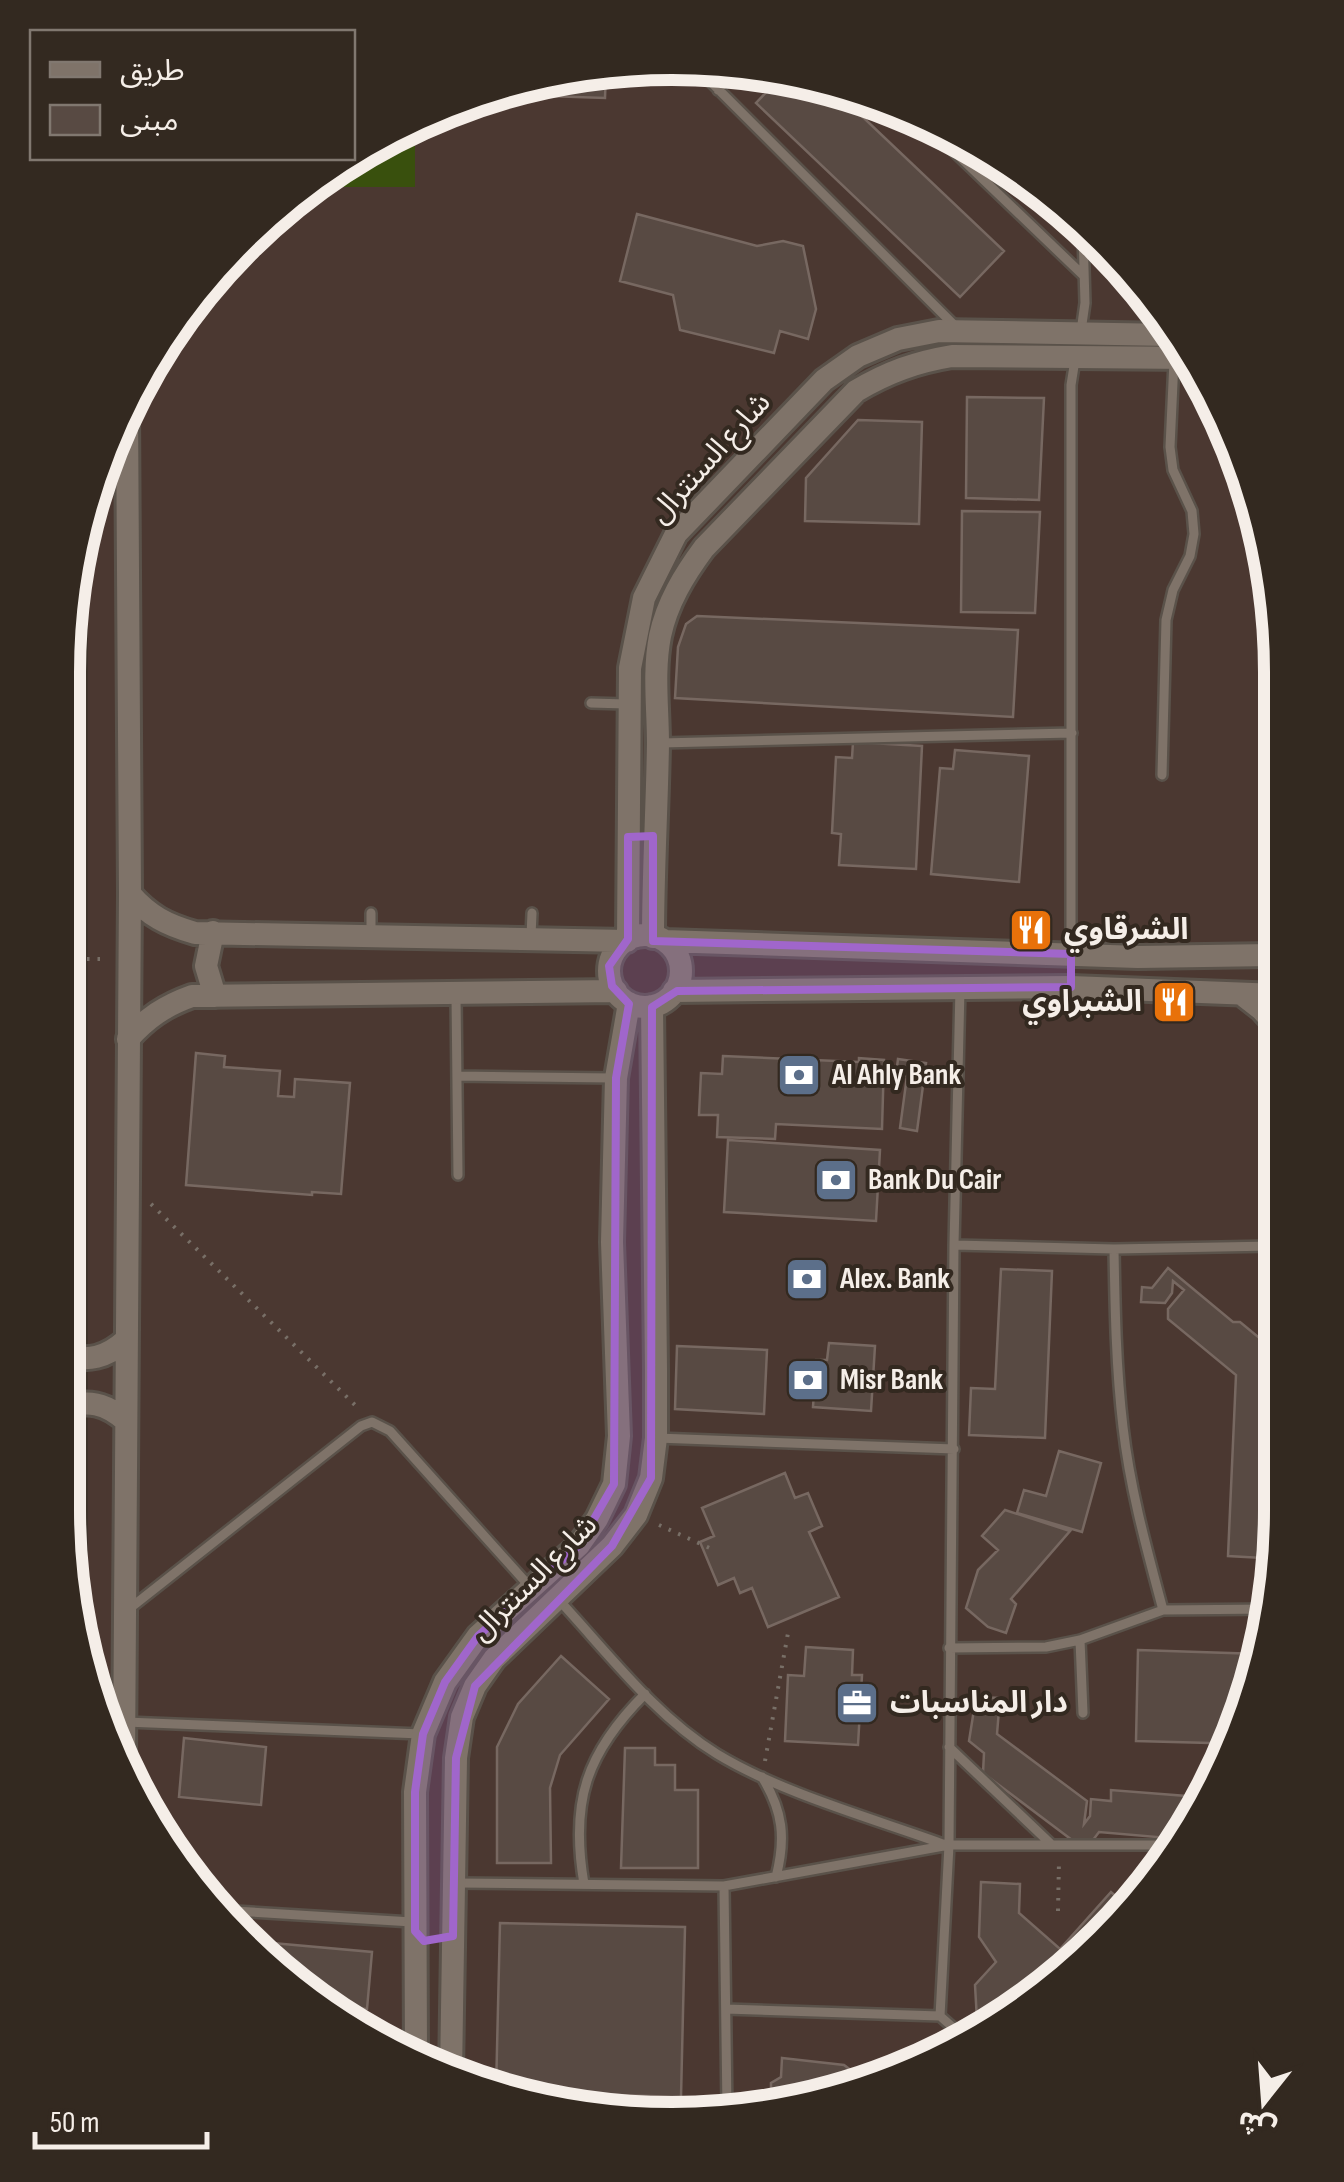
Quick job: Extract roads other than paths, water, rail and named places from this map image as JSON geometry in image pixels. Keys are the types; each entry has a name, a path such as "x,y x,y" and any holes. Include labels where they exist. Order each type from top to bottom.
{"street":[{"name":"شارع السنترال","path":"627,940 629,704 635,633 644,598 676,534 824,380 858,356 898,340 939,331 961,331 1078,344 1166,347"},
{"name":"شارع السنترال","path":"658,939 654,836 656,670 669,604 684,575 704,548 856,390 918,361 1078,344"},
{"path":"124,1734 130,894 127,440"},
{"path":"628,836 654,836"},
{"path":"130,894 146,912 167,925 195,933 371,924 531,938 1138,957 1264,955"},
{"path":"212,932 206,966 214,996"},
{"path":"128,1039 146,1019 168,1004 192,996 456,993 664,1002 674,991 680,966 678,957 658,939"},
{"path":"627,940 618,948 610,966 632,1000"},
{"path":"1070,954 1071,988"},
{"path":"674,991 1071,988 1264,995"},
{"path":"1244,995 1264,1012"},
{"name":"شارع السنترال","path":"416,2044 414,1792 423,1734 445,1682 478,1636 579,1545 597,1520 614,1484 619,1436 612,1242 616,1087 632,1000"},
{"name":"شارع السنترال","path":"452,2059 456,1758 462,1718 475,1686 494,1658 612,1546 636,1515 651,1478 656,1438 652,1089 632,1000"},
{"path":"616,1087 652,1089"},
{"path":"80,1357 102,1356 126,1340"},
{"path":"616,1372 656,1370"},
{"path":"80,1404 102,1405 126,1421"},
{"path":"415,1927 424,1941 434,1943 452,1936"},
{"path":"421,2046 434,2042 452,2049"}],"lane":[{"path":"710,81 961,331"},
{"path":"718,90 725,82"},
{"path":"954,152 1084,276"},
{"path":"1070,954 1072,384 1085,303 1083,245"},
{"path":"1162,775 1166,620 1172,590 1190,556 1194,534 1192,511 1174,470 1170,447 1177,363"},
{"path":"592,704 629,704"},
{"path":"658,743 1072,733"},
{"path":"531,938 532,913"},
{"path":"940,2016 949,1846 960,988"},
{"path":"456,993 458,1175"},
{"path":"457,1076 616,1087"},
{"path":"954,1245 1114,1249 1264,1246"},
{"path":"1114,1249 1115,1340 1123,1431 1139,1521 1163,1610"},
{"path":"123,1614 361,1426 372,1422 390,1431 531,1588"},
{"path":"656,1438 954,1449"},
{"path":"558,1598 646,1694 704,1745 762,1777 949,1846"},
{"path":"949,1648 1046,1647 1080,1640 1163,1610 1256,1609"},
{"path":"1080,1640 1083,1713"},
{"path":"584,1884 577,1842 580,1800 589,1773 615,1724 646,1694"},
{"path":"124,1722 423,1734"},
{"path":"949,1746 1056,1845"},
{"path":"762,1777 776,1800 783,1825 783,1851 776,1877"},
{"path":"453,1883 724,1886 949,1846 1160,1845"},
{"path":"724,1886 727,2099"},
{"path":"237,1912 415,1927"},
{"path":"726,2009 940,2016 955,2030"}],"place":[{"name":"الشرقاوي","path":"1031,930"},
{"name":"الشبراوي","path":"1174,1002"},
{"name":"Al Ahly Bank","path":"799,1075"},
{"name":"Bank Du Cair","path":"836,1180"},
{"name":"Alex. Bank","path":"807,1279"},
{"name":"Misr Bank","path":"808,1380"},
{"name":"دار المناسبات","path":"857,1703"}]}
